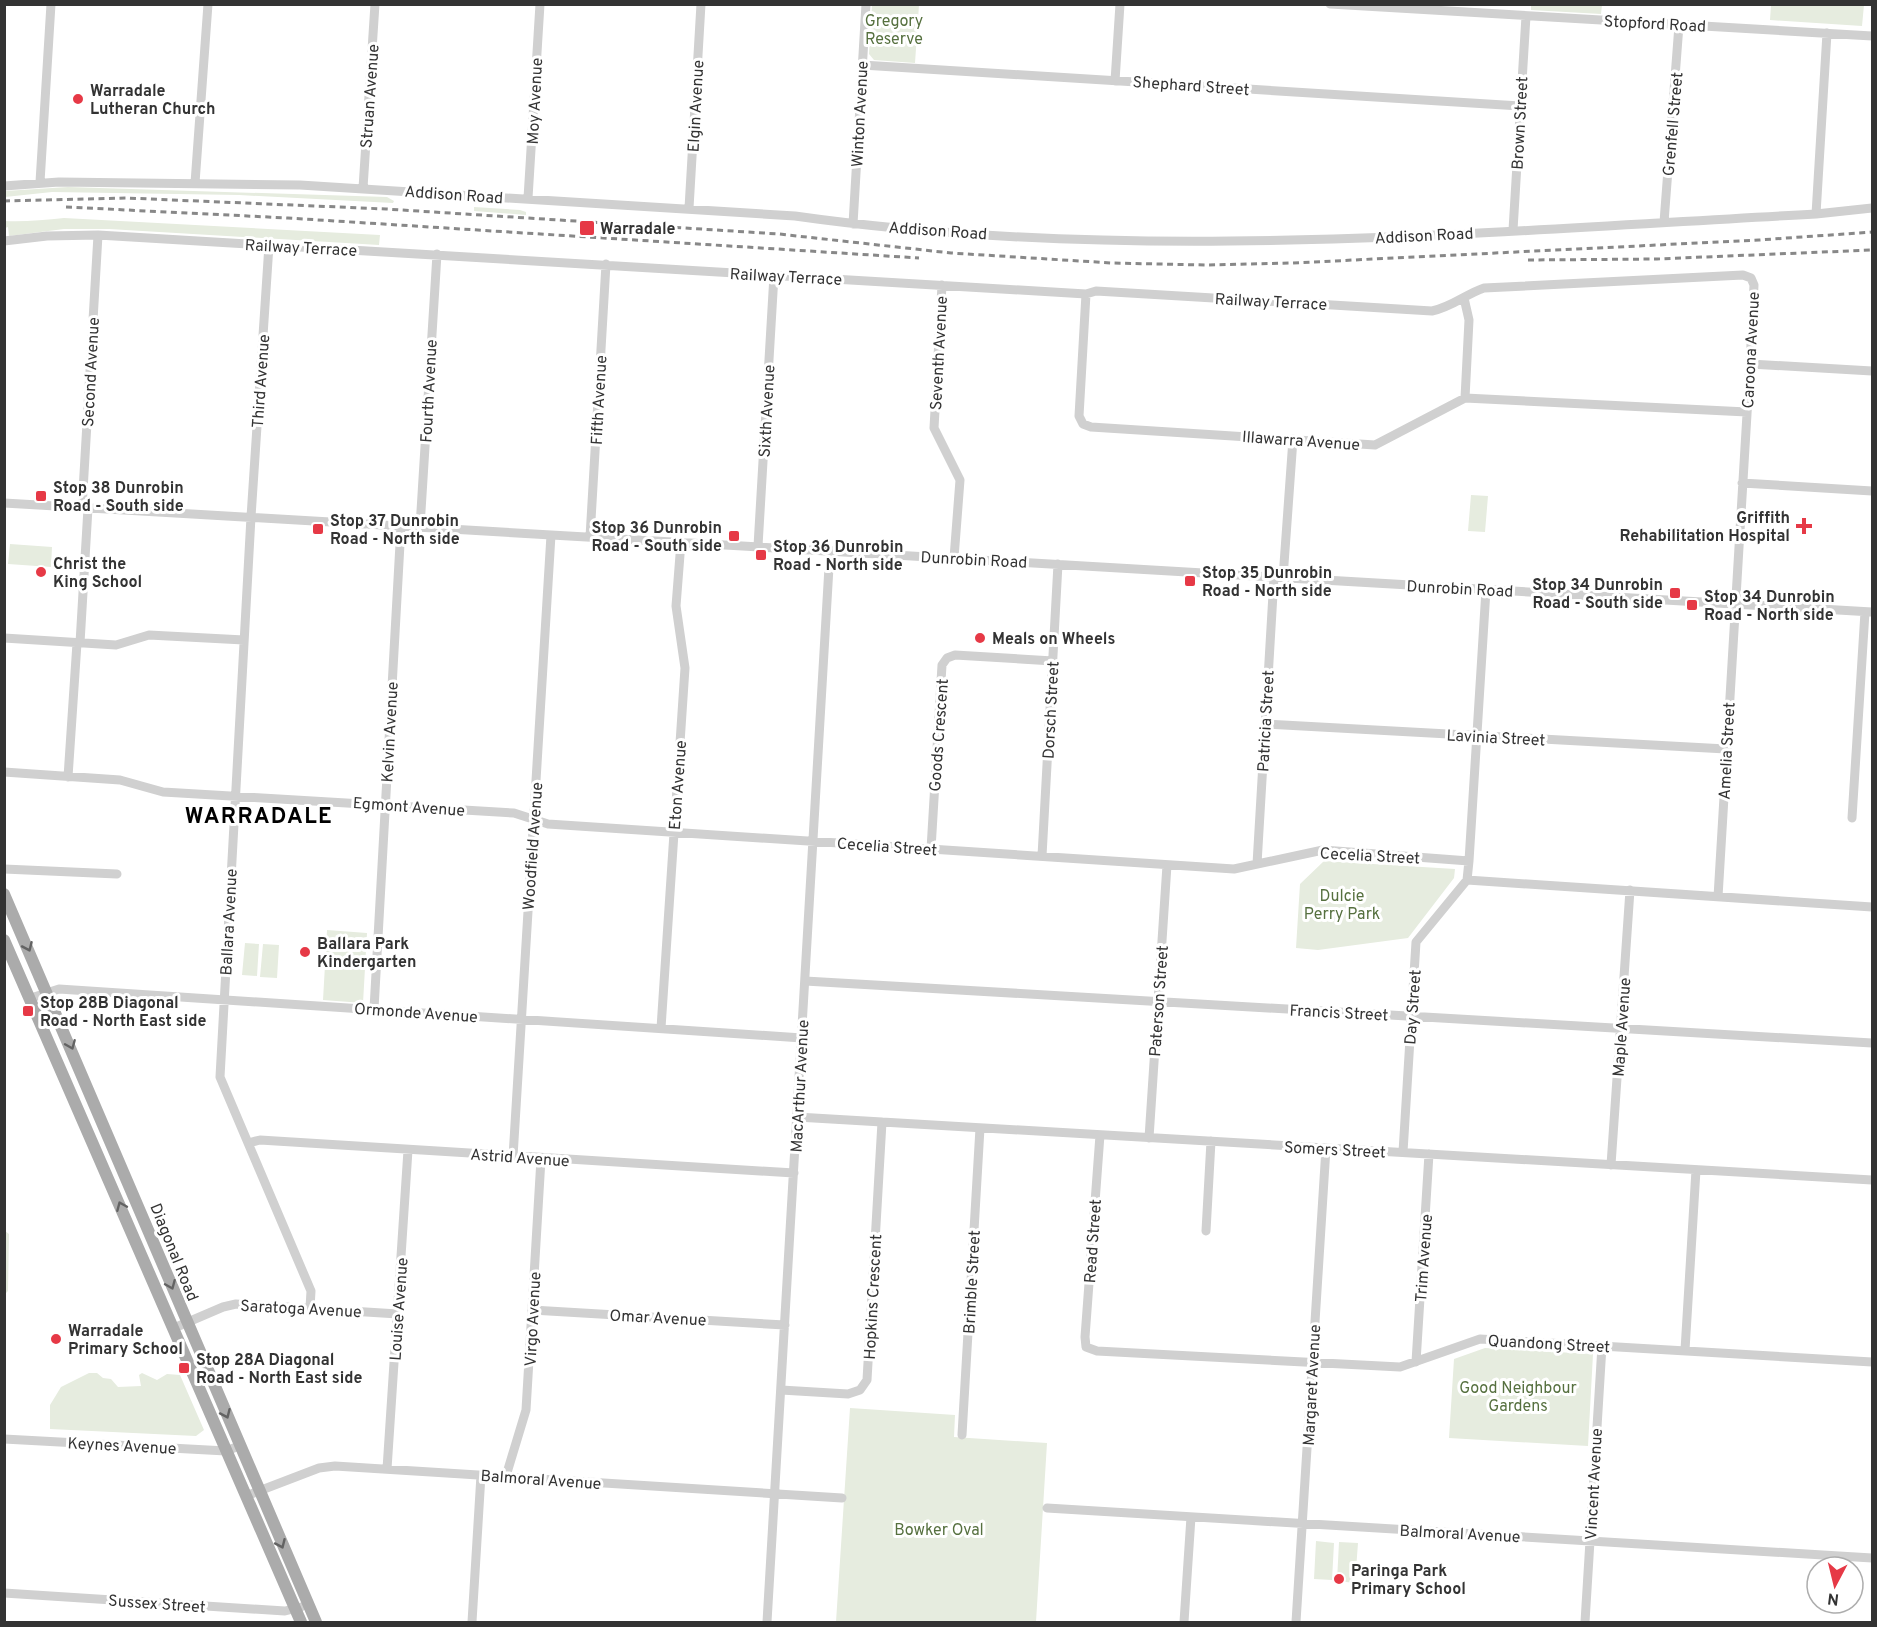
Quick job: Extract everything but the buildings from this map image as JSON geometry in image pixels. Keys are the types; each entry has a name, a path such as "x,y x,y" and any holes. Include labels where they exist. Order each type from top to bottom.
{"main road":[{"name":"Diagonal Road","path":"6,900 48,991 186,1322 316,1623"},
{"name":"Diagonal Road","path":"4,940 302,1623"},
{"path":"104,1166 120,1160"}],"street":[{"path":"40,182 51,4"},
{"path":"195,183 208,4"},
{"name":"Struan Avenue","path":"363,188 375,4"},
{"name":"Moy Avenue","path":"528,198 540,4"},
{"name":"Elgin Avenue","path":"689,208 701,4"},
{"name":"Winton Avenue","path":"853,224 866,4"},
{"path":"1115,81 1119,4"},
{"name":"Stopford Road","path":"1330,4 1872,36"},
{"name":"Brown Street","path":"1513,230 1526,16"},
{"name":"Grenfell Street","path":"1664,222 1679,25"},
{"path":"1816,214 1827,33"},
{"name":"Shephard Street","path":"862,65 1520,106"},
{"name":"Addison Road","path":"4,186 40,182 195,183 363,188 689,208 795,216 853,224 1082,239 1332,239 1816,214 1872,208"},
{"name":"Railway Terrace","path":"4,241 47,236 98,235 1086,294 1096,291 1432,311 1447,308 1464,298"},
{"name":"Second Avenue","path":"68,777 78,643 98,235"},
{"name":"Third Avenue","path":"251,517 269,245"},
{"name":"Fourth Avenue","path":"420,527 437,254"},
{"name":"Fifth Avenue","path":"590,537 606,264"},
{"name":"Sixth Avenue","path":"758,546 774,275"},
{"name":"Caroona Avenue","path":"1464,298 1484,288 1743,275 1751,278 1754,285 1750,364 1734,605"},
{"name":"Seventh Avenue","path":"942,285 934,428 960,480 954,558"},
{"name":"Illawarra Avenue","path":"1086,294 1079,416 1083,424 1091,427 1375,445 1465,398"},
{"path":"1464,298 1469,320 1465,398 1747,412"},
{"path":"1750,364 1872,371"},
{"name":"Patricia Street","path":"1257,864 1265,724 1293,439"},
{"path":"1742,483 1872,491"},
{"name":"Dunrobin Road","path":"4,503 1869,612"},
{"name":"Ballara Avenue","path":"251,517 220,1077 311,1291 310,1308"},
{"name":"Kelvin Avenue","path":"374,1009 401,526"},
{"name":"Woodfield Avenue","path":"513,1157 551,535"},
{"name":"Eton Avenue","path":"661,1028 685,668 676,606 681,542"},
{"name":"MacArthur Avenue","path":"767,1623 830,550"},
{"name":"Dorsch Street","path":"1042,856 1058,564"},
{"path":"1486,590 1467,879 1872,907"},
{"name":"Amelia Street","path":"1718,897 1734,605"},
{"path":"1852,818 1869,612"},
{"path":"4,638 116,645 149,635 244,640"},
{"name":"Goods Crescent","path":"930,849 942,665 947,658 955,655 1053,661"},
{"name":"Lavinia Street","path":"1265,724 1726,749"},
{"name":"Egmont Avenue","path":"4,772 120,780 163,792 514,813 548,824 813,841"},
{"name":"Cecelia Street","path":"813,841 1234,869 1323,850 1469,861"},
{"name":"Paterson Street","path":"1149,1138 1167,865"},
{"path":"4,869 117,874"},
{"name":"Day Street","path":"1403,1152 1416,942 1467,879"},
{"name":"Maple Avenue","path":"1611,1165 1630,890"},
{"name":"Francis Street","path":"805,981 1872,1043"},
{"name":"Ormonde Avenue","path":"31,998 59,989 802,1038"},
{"name":"Somers Street","path":"797,1117 1872,1180"},
{"name":"Hopkins Crescent","path":"781,1390 848,1395 860,1390 867,1380 882,1122"},
{"name":"Brimble Street","path":"962,1435 980,1128"},
{"name":"Read Street","path":"1086,1347 1100,1135"},
{"name":"Astrid Avenue","path":"248,1143 260,1140 794,1173"},
{"path":"1206,1231 1211,1141"},
{"name":"Margaret Avenue","path":"1296,1623 1326,1148"},
{"name":"Louise Avenue","path":"387,1469 408,1150"},
{"name":"Trim Avenue","path":"1416,1362 1429,1154"},
{"name":"Virgo Avenue","path":"506,1476 526,1410 541,1159"},
{"path":"1685,1350 1696,1170"},
{"name":"Saratoga Avenue","path":"174,1328 236,1304 398,1314"},
{"name":"Omar Avenue","path":"532,1310 784,1325"},
{"name":"Quandong Street","path":"1086,1347 1097,1351 1400,1367 1480,1339 1872,1362"},
{"name":"Vincent Avenue","path":"1585,1623 1602,1346"},
{"name":"Keynes Avenue","path":"4,1439 226,1451 239,1446"},
{"name":"Balmoral Avenue","path":"246,1496 319,1468 335,1466 842,1498"},
{"path":"472,1623 481,1475"},
{"name":"Balmoral Avenue","path":"1047,1508 1872,1558"},
{"path":"1184,1623 1191,1517"},
{"name":"Sussex Street","path":"4,1593 285,1611 308,1604"}],"green space":[{"name":"Gregory Reserve","path":"872,5 919,5 915,63 874,60 869,54"},
{"path":"1531,5 1602,5 1601,14 1531,10"},
{"path":"1771,5 1864,5 1862,26 1770,20"},
{"path":"68,187 387,197 394,201 393,203 239,195 52,192 5,197 5,191"},
{"path":"474,207 520,210 526,212 526,215 474,211"},
{"path":"64,218 380,235 379,245 109,229 64,229 9,236 8,227 5,228 5,221"},
{"path":"1471,495 1488,496 1485,532 1468,531"},
{"path":"10,544 52,547 51,567 8,564"},
{"name":"Dulcie Perry Park","path":"1324,861 1455,869 1454,878 1408,938 1318,950 1296,948 1300,884"},
{"path":"327,930 367,933 363,1003 323,1000"},
{"path":"245,943 259,944 257,976 242,975"},
{"path":"263,944 279,945 277,978 260,977"},
{"path":"5,1231 9,1234 8,1291 5,1294"},
{"name":"Good Neighbour Gardens","path":"1485,1348 1593,1354 1588,1446 1449,1438 1454,1359"},
{"path":"89,1373 97,1373 103,1378 111,1379 118,1387 141,1386 139,1375 142,1373 157,1380 167,1374 180,1375 204,1430 196,1436 50,1429 50,1405 61,1387"},
{"name":"Bowker Oval","path":"850,1408 955,1415 954,1437 1047,1443 1036,1622 836,1622"},
{"path":"1316,1541 1334,1543 1332,1580 1314,1579"},
{"path":"1339,1542 1358,1543 1355,1583 1337,1581"}],"railway":[{"path":"4,201 126,198 386,209 779,234 951,253 1112,263 1205,265 1293,263 1759,240 1872,232"},
{"path":"66,207 288,218 919,258"},
{"path":"1528,260 1657,259 1872,250"}],"place":[{"name":"Warradale Lutheran Church","path":"78,99"},
{"name":"Warradale","path":"587,228"},
{"name":"Stop 38 Dunrobin Road - South side","path":"41,496"},
{"name":"Griffith Rehabilitation Hospital","path":"1804,526"},
{"name":"Stop 37 Dunrobin Road - North side","path":"318,529"},
{"name":"Stop 36 Dunrobin Road - South side","path":"734,536"},
{"name":"Stop 36 Dunrobin Road - North side","path":"761,555"},
{"name":"Christ the King School","path":"41,572"},
{"name":"Stop 35 Dunrobin Road - North side","path":"1190,581"},
{"name":"Stop 34 Dunrobin Road - South side","path":"1675,593"},
{"name":"Stop 34 Dunrobin Road - North side","path":"1692,605"},
{"name":"Meals on Wheels","path":"980,638"},
{"name":"Ballara Park Kindergarten","path":"305,952"},
{"name":"Stop 28B Diagonal Road - North East side","path":"28,1011"},
{"name":"Warradale Primary School","path":"56,1339"},
{"name":"Stop 28A Diagonal Road - North East side","path":"184,1368"},
{"name":"Paringa Park Primary School","path":"1339,1579"}],"district":[{"name":"WARRADALE","path":"259,815"}]}
